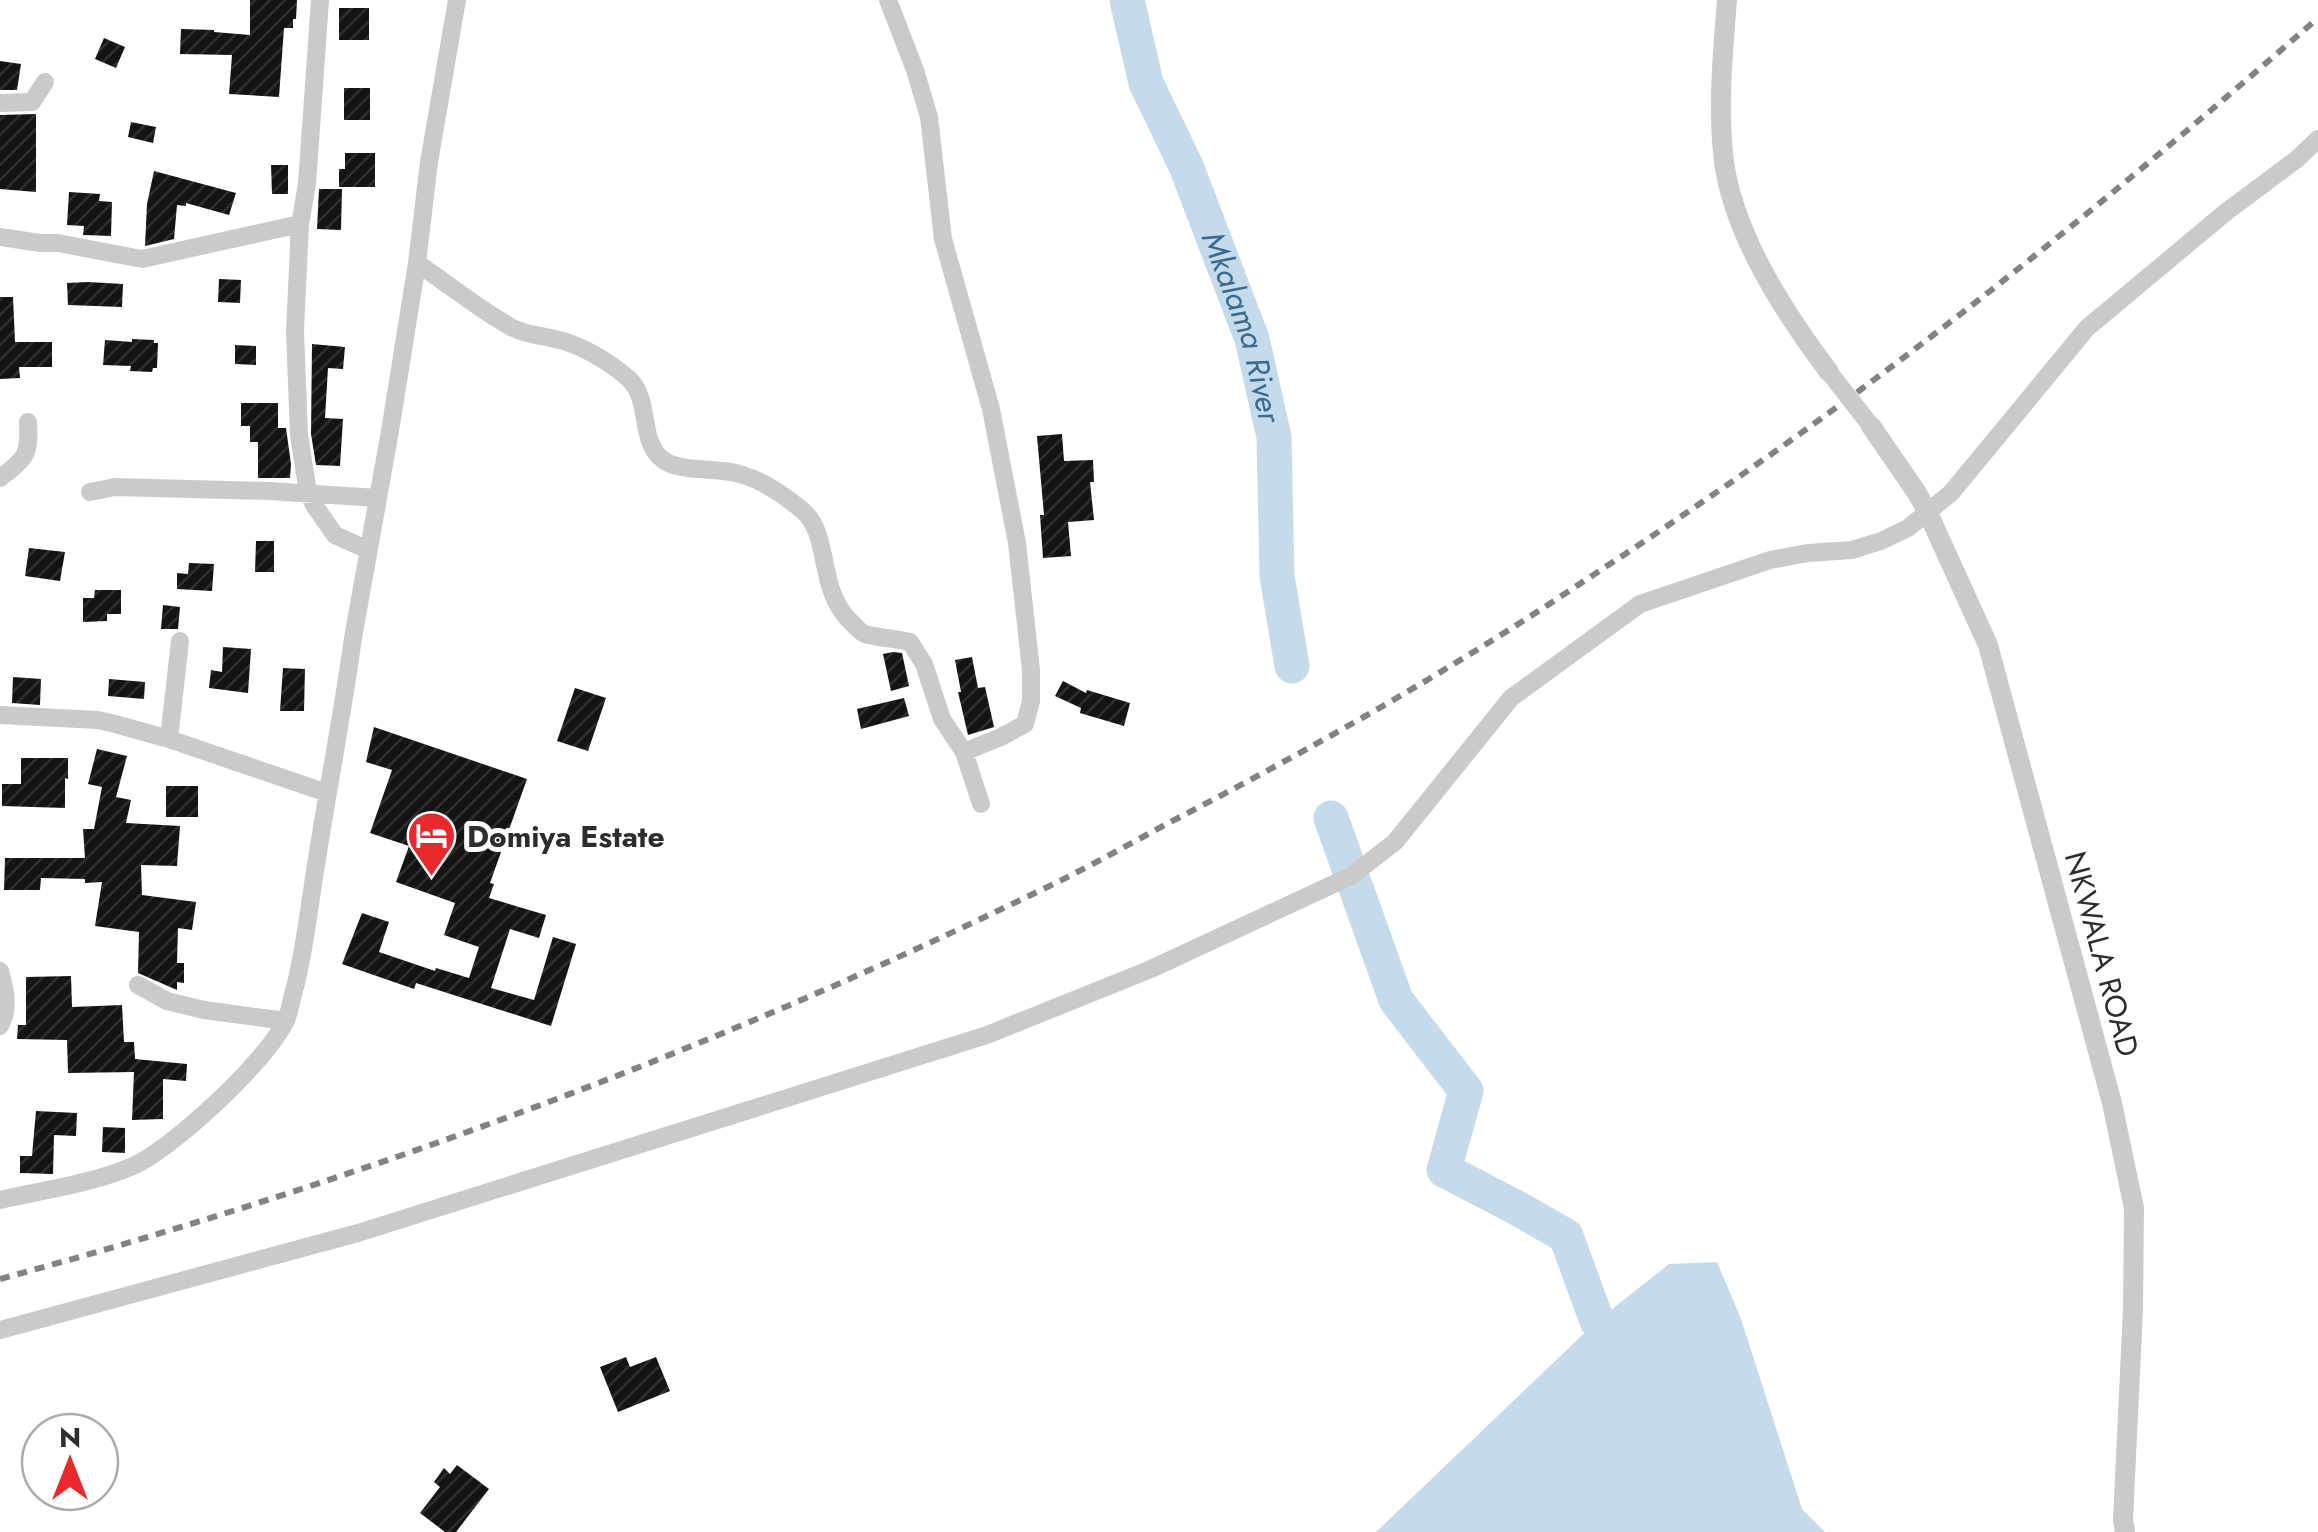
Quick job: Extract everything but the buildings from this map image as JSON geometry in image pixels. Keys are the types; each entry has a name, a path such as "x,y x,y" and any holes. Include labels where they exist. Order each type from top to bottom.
{"street":[{"path":"320,0 307,184 300,224 295,331 299,435 308,493 335,535 368,550"},
{"path":"0,1200 88,1181 152,1156 172,1142 260,1058 286,1021 301,966 457,0"},
{"path":"888,0 929,117 943,239 991,409 1017,543 1031,670 1031,701 1025,724 964,752"},
{"path":"1727,0 1720,81 1723,156 1732,198 1777,296 1871,426"},
{"path":"0,103 32,102 44,82"},
{"path":"0,1330 358,1232 987,1034 1151,970 1351,876 1395,842 1511,698 1640,604 1770,560 1852,550 1881,541 1928,513 1951,492 2087,328 2318,139"},
{"path":"0,236 142,259 300,224"},
{"path":"417,263 512,328 558,339 622,374 640,393 652,448 663,460 686,468 744,475 804,512 816,529 830,591 844,614 863,634 910,642 924,664 942,720 964,752 981,804"},
{"path":"0,478 25,458 29,450 28,422"},
{"name":"NKWALA ROAD","path":"1871,426 1928,513 1988,645 2112,1103 2134,1208 2125,1532"},
{"path":"90,492 116,487 378,498"},
{"path":"169,738 180,641"},
{"path":"0,714 98,720 169,738 327,792"},
{"path":"0,970 6,1003 0,1026"},
{"path":"138,985 167,1001 204,1010 286,1021"}],"water":[{"path":"1717,1262 1741,1319 1802,1509 1825,1532 1376,1532 1597,1321 1669,1264"}],"waterway":[{"name":"Mkalama River","path":"1127,0 1146,83 1186,166 1252,339 1274,437 1277,576 1292,666"},
{"name":"Mkalama River","path":"1331,818 1396,1000 1466,1091 1444,1170 1566,1236 1597,1321"}],"railway":[{"path":"0,1279 267,1200 529,1109 658,1059 787,1006 1039,891 1282,762 1431,678 1527,618 1807,429 2049,244 2318,18"}],"place":[{"name":"Domiya Estate","path":"432,878"}]}
